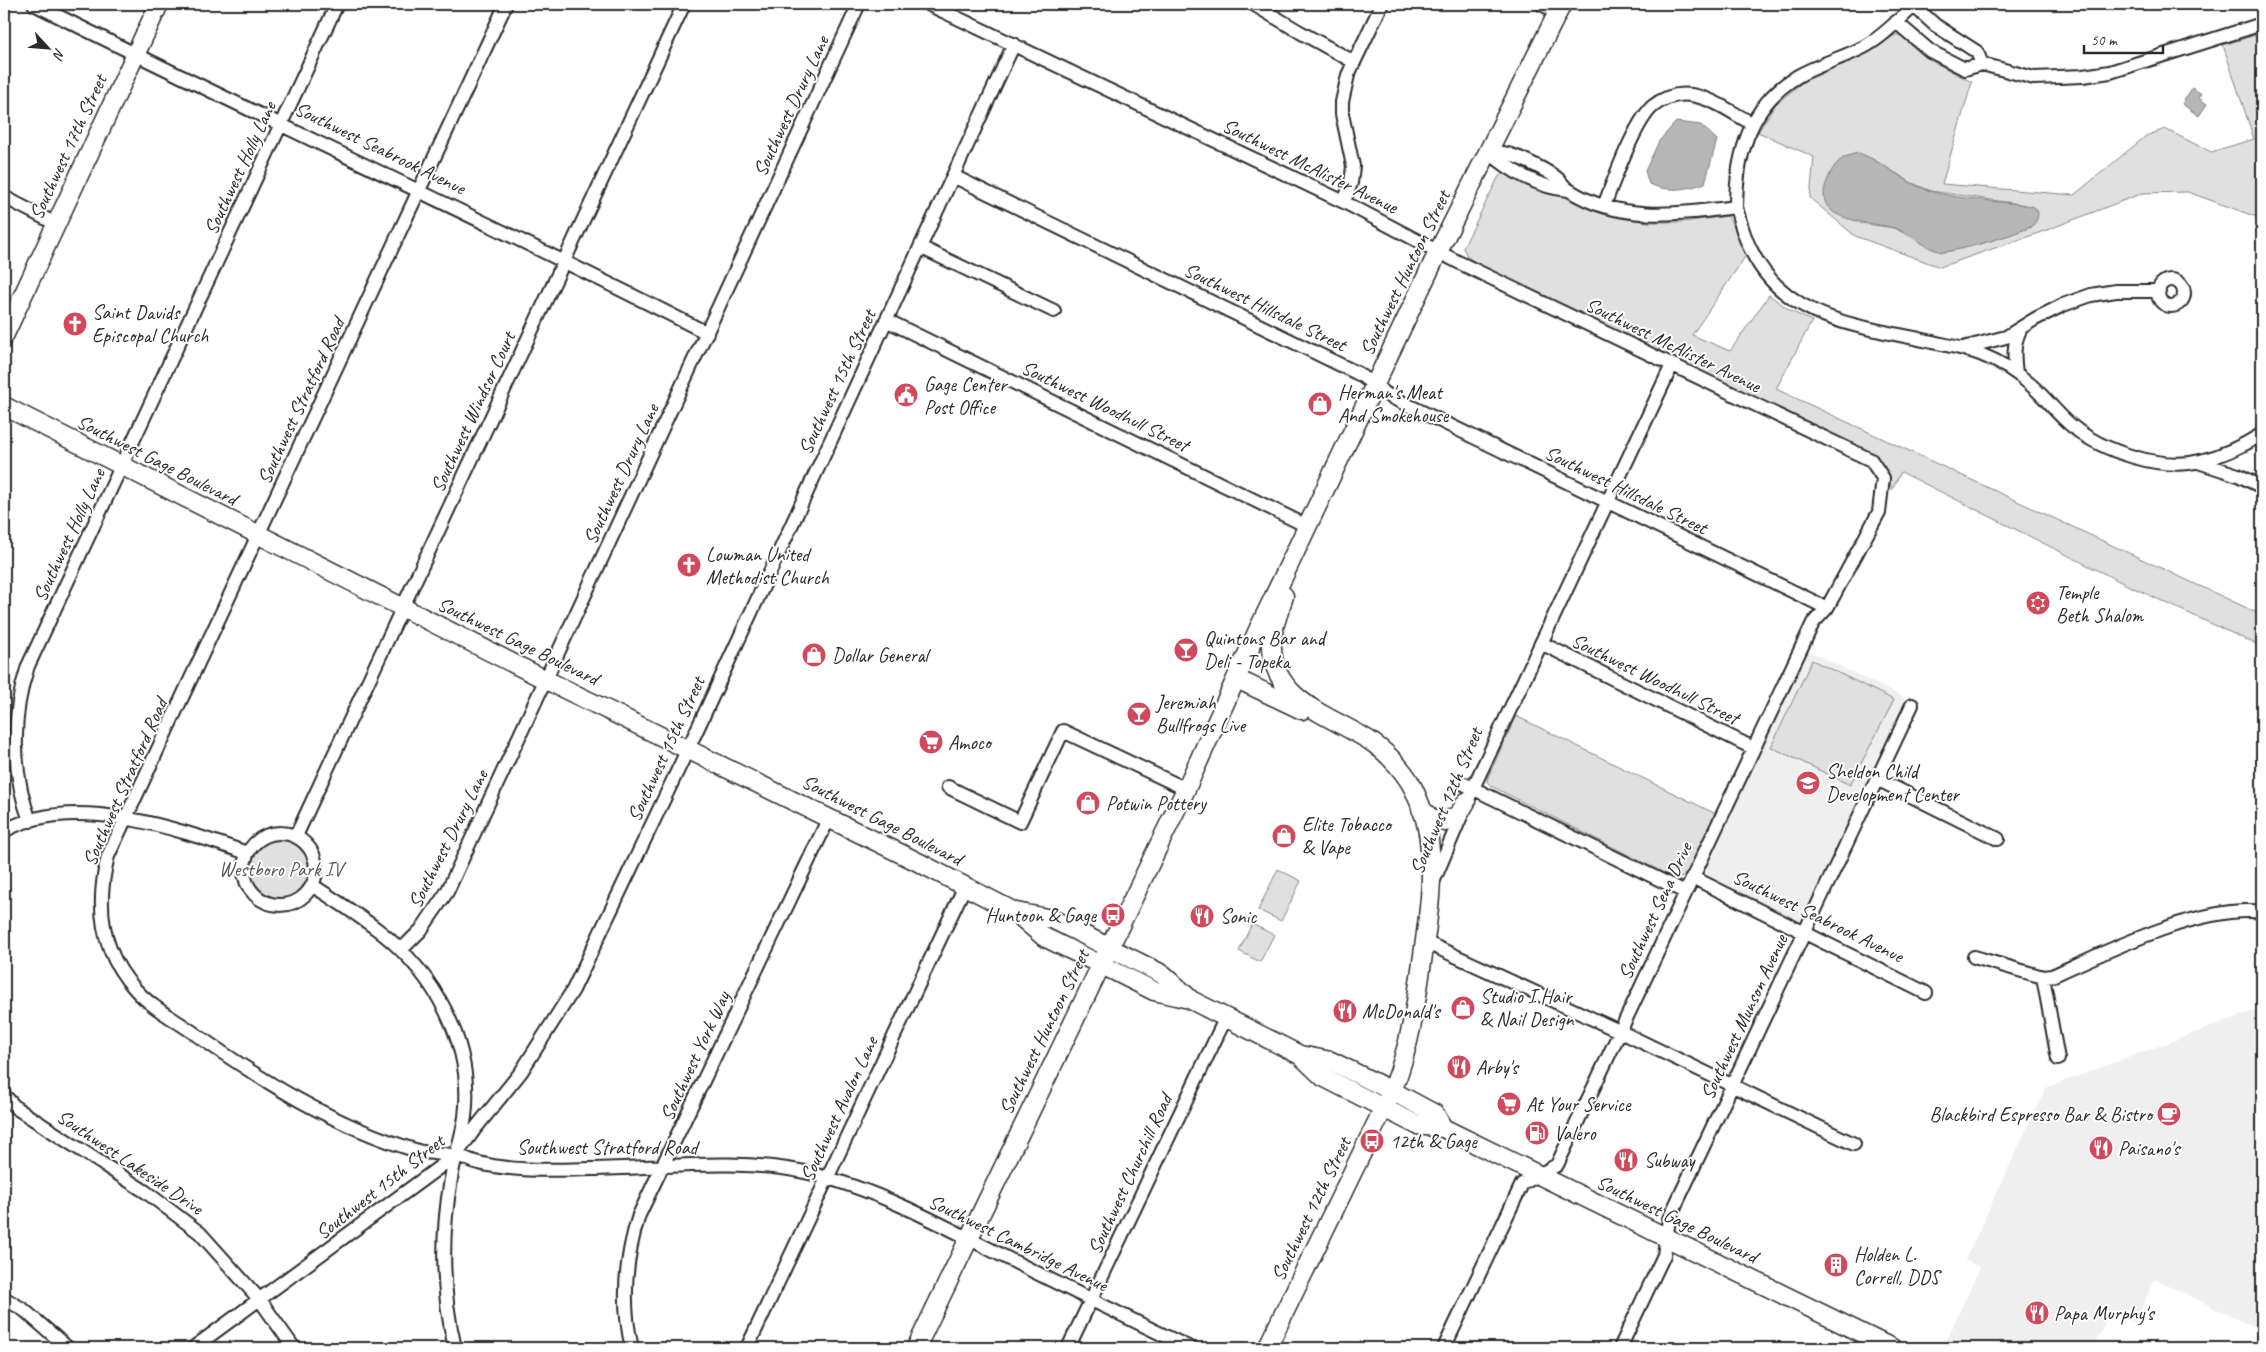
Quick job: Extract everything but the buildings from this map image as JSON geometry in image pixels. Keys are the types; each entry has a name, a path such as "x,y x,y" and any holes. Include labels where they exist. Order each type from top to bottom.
{"main road":[{"name":"Southwest 17th Street","path":"4,336 159,4"},
{"name":"Southwest Huntoon Street","path":"916,1348 1108,947 1186,789 1294,553 1374,385 1560,8"},
{"name":"Southwest Gage Boulevard","path":"4,406 546,680 688,748 1016,912 1044,937 1154,991 1189,998"},
{"path":"1294,553 1296,567 1273,630 1272,648 1276,666 1283,683 1301,702 1374,744 1396,764 1415,791 1430,851 1430,894"},
{"path":"1236,680 1356,732"},
{"path":"1421,809 1432,819 1445,822 1456,816 1470,795"},
{"name":"Southwest 12th Street","path":"1267,1348 1384,1108 1404,1060 1422,966 1430,894"},
{"name":"Southwest Gage Boulevard","path":"1016,912 1052,918 1164,975 1189,998 1300,1055 1332,1061 1435,1114 1443,1128"},
{"name":"Southwest Gage Boulevard","path":"1300,1055 1322,1077 1417,1125 1443,1128 1892,1348"}],"street":[{"name":"Southwest Seabrook Avenue","path":"34,4 135,55 565,260 706,332"},
{"name":"Southwest Holly Lane","path":"30,821 22,797 16,751 16,725 24,677 337,4"},
{"name":"Southwest Stratford Road","path":"506,4 108,856 102,880 102,912 105,936 113,956 135,990 234,1061 317,1111 353,1128 423,1152 456,1155 476,1163 518,1168 557,1170 723,1165 777,1167 827,1178"},
{"name":"Southwest Windsor Court","path":"296,836 684,4"},
{"name":"Southwest Drury Lane","path":"401,950 427,923 447,892 860,4"},
{"name":"Southwest McAlister Avenue","path":"928,4 1344,202 1438,252 1871,460 1883,478"},
{"path":"1253,4 1354,62"},
{"path":"1344,202 1351,183 1353,166 1342,124 1342,102 1348,75 1382,4"},
{"path":"1541,4 1560,8"},
{"path":"1982,64 1977,52 1935,25 1914,6 1880,37 1864,47 1798,76 1788,83 1765,107 1753,124 1740,159 1736,182 1736,207 1750,250 1763,270 1777,287 1805,308 1835,320 1980,354 2030,384 2072,426 2106,448 2126,455 2157,461 2198,462 2238,475 2262,487"},
{"path":"1896,22 1930,51 1965,69 1982,64 2034,78 2083,76 2110,72 2262,24"},
{"name":"Southwest 15th Street","path":"193,1348 456,1155 521,1072 573,990 688,748 1014,44"},
{"path":"1604,206 1618,168 1643,120 1659,102 1679,94 1701,97 1753,124"},
{"path":"1488,152 1506,167 1554,189 1568,190 1604,206 1637,213 1654,214 1736,207"},
{"name":"Southwest Hillsdale Street","path":"953,176 1359,374 1389,396 1827,608"},
{"path":"4,197 56,224"},
{"path":"920,247 1054,311"},
{"path":"1960,349 2006,337 2063,305 2091,295 2116,291 2159,291"},
{"name":"Southwest Woodhull Street","path":"886,320 1308,526"},
{"path":"2016,374 2015,340 2020,330"},
{"name":"Southwest 12th Street","path":"1430,894 1470,795 1672,365"},
{"path":"2198,462 2226,453 2262,434"},
{"name":"Southwest Sena Drive","path":"1444,1348 1522,1184 1557,1165 1813,623 1827,608 1879,512 1883,478"},
{"name":"Southwest Woodhull Street","path":"1541,643 1753,748"},
{"name":"Southwest Munson Avenue","path":"1620,1348 1664,1255 1669,1219 1912,705"},
{"path":"948,787 1020,822 1063,731 1186,789"},
{"path":"1877,779 1998,839"},
{"path":"1460,782 1470,795 1685,892"},
{"path":"4,831 30,821 76,814 125,818 180,830 247,853"},
{"name":"Southwest York Way","path":"632,1348 625,1310 626,1266 639,1215 829,818"},
{"path":"282,832 296,836 305,842 315,860 315,878 312,885 304,896 295,902 274,904 264,901 250,890 246,880 244,863 247,853 254,843 272,833 282,832"},
{"name":"Southwest Seabrook Avenue","path":"1692,877 1926,992"},
{"path":"312,885 379,931 401,950 433,988 448,1014 459,1046 464,1064 465,1117 451,1180 444,1241 447,1304 456,1348"},
{"name":"Southwest Avalon Lane","path":"747,1348 965,886"},
{"path":"1974,957 2043,977 2052,976 2166,928 2206,916 2247,910 2262,912"},
{"path":"1425,942 1619,1031 1854,1144"},
{"path":"2043,977 2058,1059"},
{"name":"Southwest Churchill Road","path":"1068,1348 1226,1017"},
{"name":"Southwest Lakeside Drive","path":"4,1095 10,1106 146,1192 200,1233 260,1300 294,1348"},
{"name":"Southwest Cambridge Avenue","path":"827,1178 859,1189 968,1238 1190,1348"},
{"path":"4,1298 24,1310 68,1348"}],"shaded area":[{"path":"2192,88 2202,94 2199,98 2207,104 2199,116 2182,104"},
{"path":"1676,122 1701,125 1717,140 1705,183 1677,189 1656,187 1649,184 1645,171 1659,141"},
{"path":"1859,153 1911,183 1930,191 1977,200 2034,207 2038,212 2037,219 2033,225 2004,237 1942,252 1930,248 1900,230 1841,216 1831,211 1825,202 1824,190 1832,169 1838,162 1849,155"},
{"name":"Sheldon Child Development Center","path":"1807,650 1909,700 1807,918 1803,922 1796,921 1708,875 1706,866"},
{"path":"2256,1010 2262,1014 2262,1331 2155,1279 2135,1322 2111,1311 2093,1348 1943,1348 1980,1267 1965,1260 2046,1088"}],"green space":[{"path":"2262,33 2262,59 2257,63 2262,77 2262,219 2188,192 2143,193 2047,230 1940,267 1855,236 1810,198 1814,157 1758,132 1775,105 1804,81 1856,59 1895,35 1902,35 1932,61 1972,82 1942,184 2074,195 2146,136 2165,129 2211,152 2254,139 2223,45","holes":["1871,158 1912,183 1931,191 2026,205 2032,227 1980,244 1942,252 1894,228 1860,223"]},
{"path":"1505,172 1566,194 1599,211 1618,217 1647,222 1682,222 1728,216 1747,254 1692,335 1730,351 1769,295 1791,311 1812,321 1776,389 2262,615 2262,647 2125,584 1901,472 1892,490 1888,473 1875,457 1477,264 1467,256 1463,248 1499,176"},
{"path":"1812,660 1894,700 1850,785 1771,747"},
{"path":"1516,716 1716,814 1686,876 1677,879 1670,876 1491,786 1487,782 1488,777"},
{"name":"Westboro Park IV","path":"281,838 293,841 303,847 309,857 312,869 309,881 303,891 293,897 281,900 269,897 259,891 253,881 250,869 253,857 259,847 269,841"},
{"path":"1278,869 1301,881 1281,921 1258,910"},
{"path":"1252,924 1274,935 1260,962 1239,951"}],"place":[{"name":"Saint Davids Episcopal Church","path":"75,324"},
{"name":"Gage Center Post Office","path":"906,395"},
{"name":"Herman's Meat And Smokehouse","path":"1320,404"},
{"name":"Lowman United Methodist Church","path":"689,565"},
{"name":"Temple Beth Shalom","path":"2038,603"},
{"name":"Quintons Bar and Deli - Topeka","path":"1186,650"},
{"name":"Dollar General","path":"814,655"},
{"name":"Jeremiah Bullfrogs Live","path":"1139,714"},
{"name":"Amoco","path":"931,742"},
{"name":"Sheldon Child Development Center","path":"1808,783"},
{"name":"Potwin Pottery","path":"1088,803"},
{"name":"Elite Tobacco & Vape","path":"1284,836"},
{"name":"Huntoon & Gage","path":"1113,915"},
{"name":"Sonic","path":"1202,916"},
{"name":"Studio I Hair & Nail Design","path":"1463,1008"},
{"name":"McDonald's","path":"1345,1011"},
{"name":"Arby's","path":"1459,1067"},
{"name":"At Your Service","path":"1509,1104"},
{"name":"Blackbird Espresso Bar & Bistro","path":"2169,1114"},
{"name":"Valero","path":"1537,1133"},
{"name":"12th & Gage","path":"1372,1141"},
{"name":"Paisano's","path":"2101,1148"},
{"name":"Subway","path":"1626,1160"},
{"name":"Holden L. Correll, DDS","path":"1836,1265"},
{"name":"Papa Murphy's","path":"2037,1313"}]}
